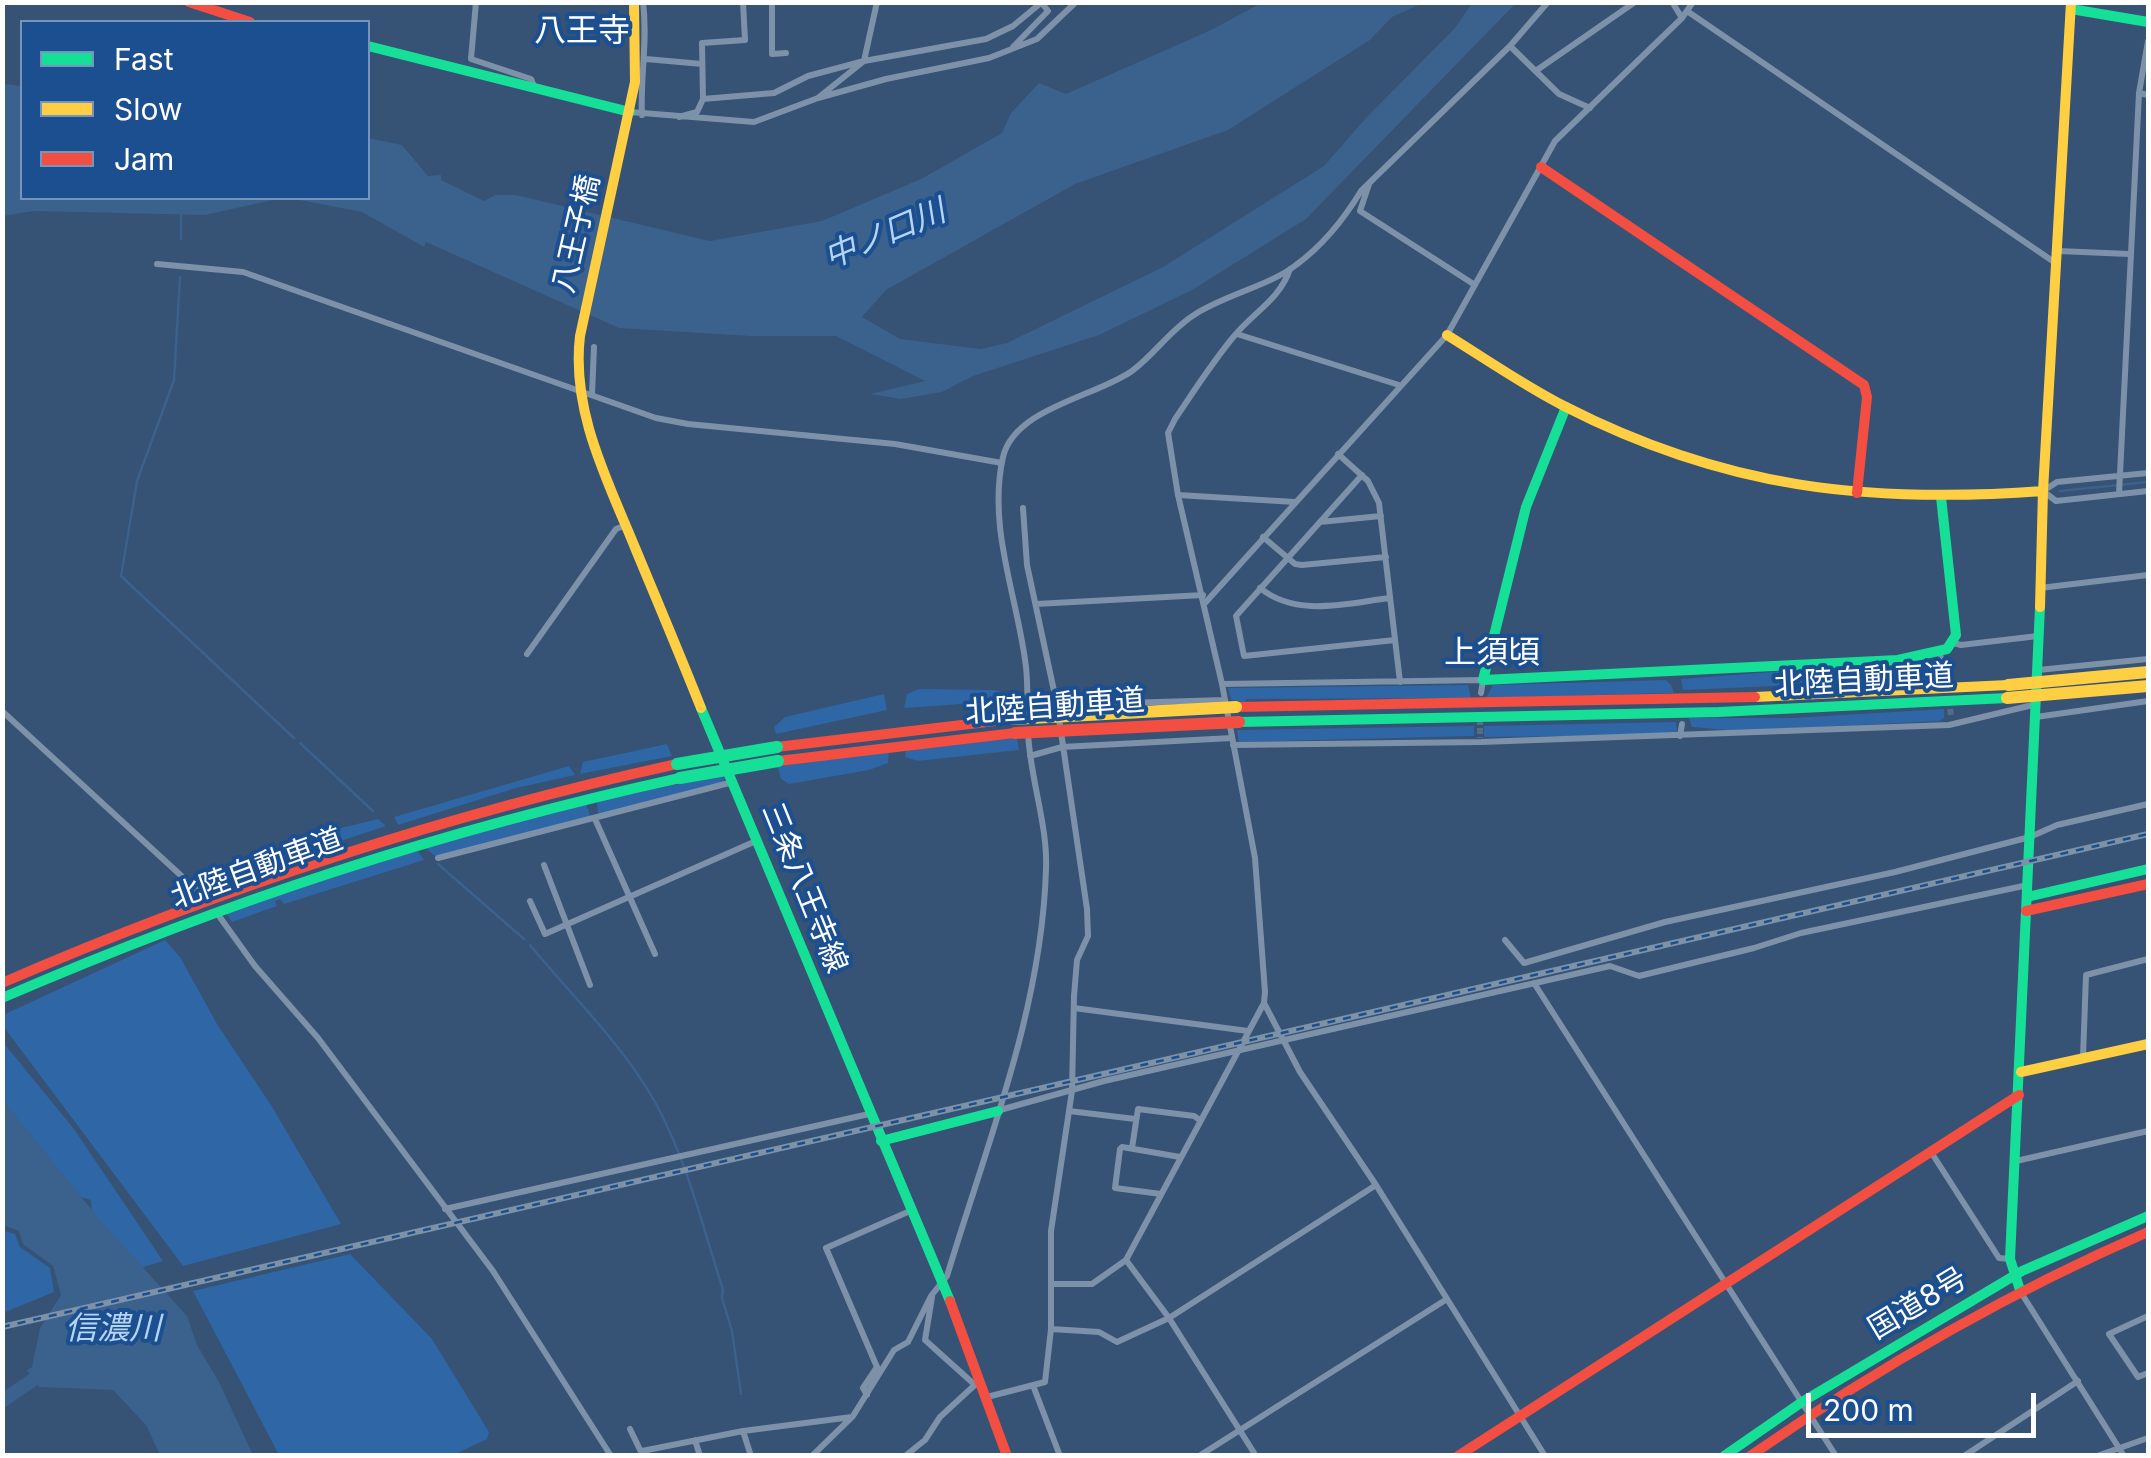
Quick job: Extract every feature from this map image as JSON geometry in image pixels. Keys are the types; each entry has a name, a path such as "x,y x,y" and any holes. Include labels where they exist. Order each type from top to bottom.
{"main road":[{"path":"188,2 244,20"},
{"path":"370,46 636,114 634,2"},
{"path":"2020,1290 2010,1259 2021,1072 2042,491 2070,6 2148,22"},
{"name":"八王子橋","path":"580,336 623,144 636,114"},
{"path":"1541,166 1864,385 1867,397 1857,493"},
{"path":"1448,335 1566,407 1680,456 1747,475 1857,493 1941,497 2042,491"},
{"name":"三条八王寺線","path":"580,336 576,362 586,392 595,451 910,1211 943,1282 1007,1456"},
{"path":"1566,407 1542,454 1518,525 1482,686 1898,660 1939,651 1953,643 1956,635 1941,497"},
{"name":"北陸自動車道","path":"2007,691 2148,672"},
{"name":"北陸自動車道","path":"2,983 174,910 292,866 454,816 777,754 1014,726 1233,710 2148,686"},
{"name":"北陸自動車道","path":"2,998 295,880 408,844 679,771"},
{"path":"2028,898 2148,869"},
{"path":"2028,898 2148,884"},
{"path":"2021,1072 2148,1044"},
{"path":"1458,1456 2019,1095"},
{"path":"881,1141 998,1110"},
{"name":"国道8号","path":"1750,1456 1806,1408 2014,1276 2148,1216"},
{"name":"国道8号","path":"1724,1456 2020,1290 2148,1232"}],"street":[{"path":"476,2 471,59 530,80 534,86"},
{"path":"643,2 646,59 636,114 754,122 886,79 989,58 1036,39 1076,2"},
{"path":"678,118 697,112 703,100 702,43 746,40 744,2"},
{"path":"772,2 772,54 786,54"},
{"path":"818,98 864,61 877,2"},
{"path":"812,1456 853,1416 894,1350 908,1342 931,1296 943,1282 998,1110 1038,963 1046,865 1029,756 1026,667 1004,565 1000,496 1005,450 1042,411 1070,403 1132,371 1193,315 1290,269 1344,219 1370,182 1510,46 1548,2"},
{"path":"1537,70 1635,2"},
{"path":"1672,2 1684,15 2058,258 2129,254"},
{"path":"1036,604 1203,599 1448,335 1555,141 1684,15 1692,2"},
{"path":"703,100 774,93 808,76 864,61 986,39 1013,26 1042,3 1048,12 1012,48"},
{"path":"2119,492 2138,93 2148,42"},
{"path":"1510,46 1560,94 1590,108"},
{"path":"646,59 702,64"},
{"path":"2138,93 2148,95"},
{"path":"1370,182 1360,211 1475,285"},
{"path":"157,264 243,272 656,418 895,444 1002,463"},
{"path":"1290,269 1285,284 1236,334 1168,433 1178,495 1222,684 1233,710 1232,741 1255,858 1264,1003 1300,1072 1545,1456"},
{"path":"1236,334 1399,384"},
{"path":"586,392 594,347"},
{"path":"1338,454 1373,488 1381,516 1400,682"},
{"path":"2148,473 2056,482 2042,491 2056,500 2148,491"},
{"path":"1362,475 1236,616 1244,656 1395,640"},
{"path":"1178,495 1295,502"},
{"path":"987,1397 1034,1388 1045,1382 1051,1329 1051,1231 1072,1090 1078,960 1088,936 1057,704 1027,565 1024,508"},
{"path":"1320,522 1381,516"},
{"path":"527,654 616,529 624,526"},
{"path":"1264,537 1295,564 1386,557"},
{"path":"2038,588 2148,576"},
{"path":"1260,588 1270,597 1294,606 1390,598"},
{"path":"1953,643 1961,646 2038,636"},
{"path":"1939,651 1946,674"},
{"path":"2037,670 2148,658"},
{"path":"1674,672 1676,687"},
{"path":"1222,684 1400,682 1482,686"},
{"path":"1029,756 1062,748 1232,741 1680,736 1949,725 2036,711 2148,701"},
{"path":"1057,704 1233,710"},
{"path":"2,711 200,893"},
{"path":"1949,725 1951,716"},
{"path":"1680,736 1682,724"},
{"path":"438,858 734,782"},
{"path":"1505,940 1524,963 1664,922 1878,876 2148,804"},
{"path":"595,819 654,954"},
{"path":"530,901 545,934 757,840"},
{"path":"544,865 590,985"},
{"path":"998,1110 1610,966 1639,976 1800,933 2028,898"},
{"path":"219,916 255,966 318,1038 493,1271 610,1456"},
{"path":"2083,1058 2086,975 2148,959"},
{"path":"1534,983 1836,1456"},
{"path":"1052,1284 1092,1284 1126,1260 1264,1003"},
{"path":"1074,1008 1248,1030"},
{"path":"1132,1148 1136,1112 1142,1108 1200,1120"},
{"path":"1069,1110 1135,1120"},
{"path":"445,1208 870,1114"},
{"path":"2016,1161 2148,1131"},
{"path":"1161,1194 1115,1188 1120,1149 1180,1157"},
{"path":"1930,1152 1999,1258 2010,1259"},
{"path":"1051,1329 1099,1332 1117,1342 1169,1318 1376,1186"},
{"path":"868,1396 863,1388 877,1367 826,1248 910,1211"},
{"path":"1126,1260 1169,1318 1256,1456"},
{"path":"2020,1290 2122,1452"},
{"path":"905,1456 924,1440 940,1416 978,1382 926,1340 931,1296"},
{"path":"1200,1456 1447,1299"},
{"path":"2148,1316 2109,1334 2138,1377 2148,1373"},
{"path":"1964,1456 2078,1381"},
{"path":"1034,1388 1060,1456"},
{"path":"630,1429 642,1453 742,1431 853,1416"},
{"path":"742,1431 751,1456"},
{"path":"2098,1456 2122,1452 2148,1438"},
{"path":"695,1440 700,1456"}],"shaded area":[{"path":"1863,665 1939,668 1943,682 1683,690 1681,679"},
{"path":"1666,680 1674,693 1486,698 1493,685"},
{"path":"1468,685 1471,698 1244,702 1231,700 1228,688"},
{"path":"919,689 994,690 1016,695 1017,707 961,704 904,708 907,694"},
{"path":"884,694 887,710 776,734 774,727 785,717"},
{"path":"1944,709 1940,721 1738,731 1692,727 1689,718 1792,718"},
{"path":"1676,722 1674,735 1484,737 1484,726"},
{"path":"1474,726 1474,736 1239,742 1237,730"},
{"path":"1017,738 1019,750 918,761 905,757 906,750"},
{"path":"667,744 672,756 580,774 583,762"},
{"path":"889,751 888,763 869,770 789,784 781,779 777,764"},
{"path":"569,766 575,775 516,788 398,825 394,817"},
{"path":"722,775 725,779 720,783 598,814 597,801"},
{"path":"586,804 590,815 587,818 435,856 423,846"},
{"path":"378,819 386,826 253,870 204,891 197,885 198,880 241,862 247,869 251,866 247,859 328,831"},
{"path":"418,851 424,860 284,904 280,899 275,901 277,906 232,922 226,913 302,886"},
{"path":"165,940 180,957 341,1224 183,1266 3,1026 3,1015"},
{"path":"2,1041 74,1129 163,1261 140,1268 92,1220 91,1200 72,1195 3,1110"},
{"path":"2,1230 15,1234 20,1247 50,1268 54,1292 3,1313"},
{"path":"350,1254 432,1339 489,1432 487,1439 453,1455 279,1455 193,1291"}],"water":[{"name":"中ノ口川","path":"1261,3 1423,3 1392,17 1370,40 1228,130 1075,184 886,290 862,317 900,339 981,349 1007,343 1163,267 1324,166 1454,29 1472,3 1516,3 1306,219 1192,290 1099,335 973,376 942,392 901,399 870,394 925,381 836,336 751,336 619,328 426,242 424,247 362,212 299,200 370,200 370,138 402,145 428,176 441,175 441,180 484,201 495,195 516,195 710,241 822,221 921,179 1002,133 1011,113 1039,83 1066,94 1211,30"},
{"path":"3,84 20,86 20,200 273,200 205,215 33,211 3,216"},
{"name":"信濃川","path":"2,1099 100,1220 187,1316 197,1345 253,1455 160,1455 146,1425 113,1390 39,1387 27,1370 32,1367 40,1328 61,1295 53,1266 23,1244 19,1231 3,1225"}],"waterway":[{"path":"181,214 181,239"},
{"path":"180,277 174,380 137,481 121,576 294,738"},
{"path":"2060,491 2148,482"},
{"path":"300,743 373,811"},
{"path":"438,864 524,939"},
{"path":"530,945 628,1061 666,1124 694,1194 723,1290 741,1394"},
{"path":"2,1401 47,1370"}],"tunnel":[{"path":"1949,700 1951,716"},
{"path":"1480,719 1480,738"}],"railway":[{"path":"2,1327 2148,834"}],"traffic: fast":[{"path":"2071,9 2148,22"},
{"path":"370,47 630,112"},
{"path":"1566,407 1526,507 1483,680 1898,660 1947,649 1956,635 1941,497"},
{"path":"2020,1290 2010,1259 2040,607"},
{"path":"1239,722 1719,712 2007,698"},
{"path":"701,708 950,1301"},
{"path":"677,764 777,747"},
{"path":"680,778 778,761"},
{"path":"2,998 169,930 335,872 505,821 680,778"},
{"path":"2027,897 2148,869"},
{"path":"881,1141 998,1111"},
{"path":"1724,1456 1802,1402 2022,1271 2148,1216"}],"traffic: slow":[{"path":"634,2 635,82 580,336 581,392 594,446 701,708"},
{"path":"2040,607 2071,2"},
{"path":"1447,335 1519,381 1623,434 1739,472 1797,484 1916,495 2043,491"},
{"path":"2008,685 2148,672"},
{"path":"1755,697 2008,685"},
{"path":"2007,698 2148,686"},
{"path":"1012,719 1236,707"},
{"path":"2021,1072 2148,1044"}],"traffic: jam":[{"path":"189,2 244,20"},
{"path":"1541,167 1864,385 1867,397 1857,493"},
{"path":"1236,707 1755,697"},
{"path":"777,747 1012,719"},
{"path":"1015,733 1239,722"},
{"path":"778,761 1015,733"},
{"path":"2,983 167,916 334,857 504,806 677,764"},
{"path":"2026,911 2148,884"},
{"path":"1458,1456 2019,1095"},
{"path":"1750,1456 1943,1334 2044,1280 2148,1232"},
{"path":"950,1301 1007,1456"}],"district":[{"name":"八王寺","path":"582,31"},
{"name":"上須頃","path":"1492,653"}]}
